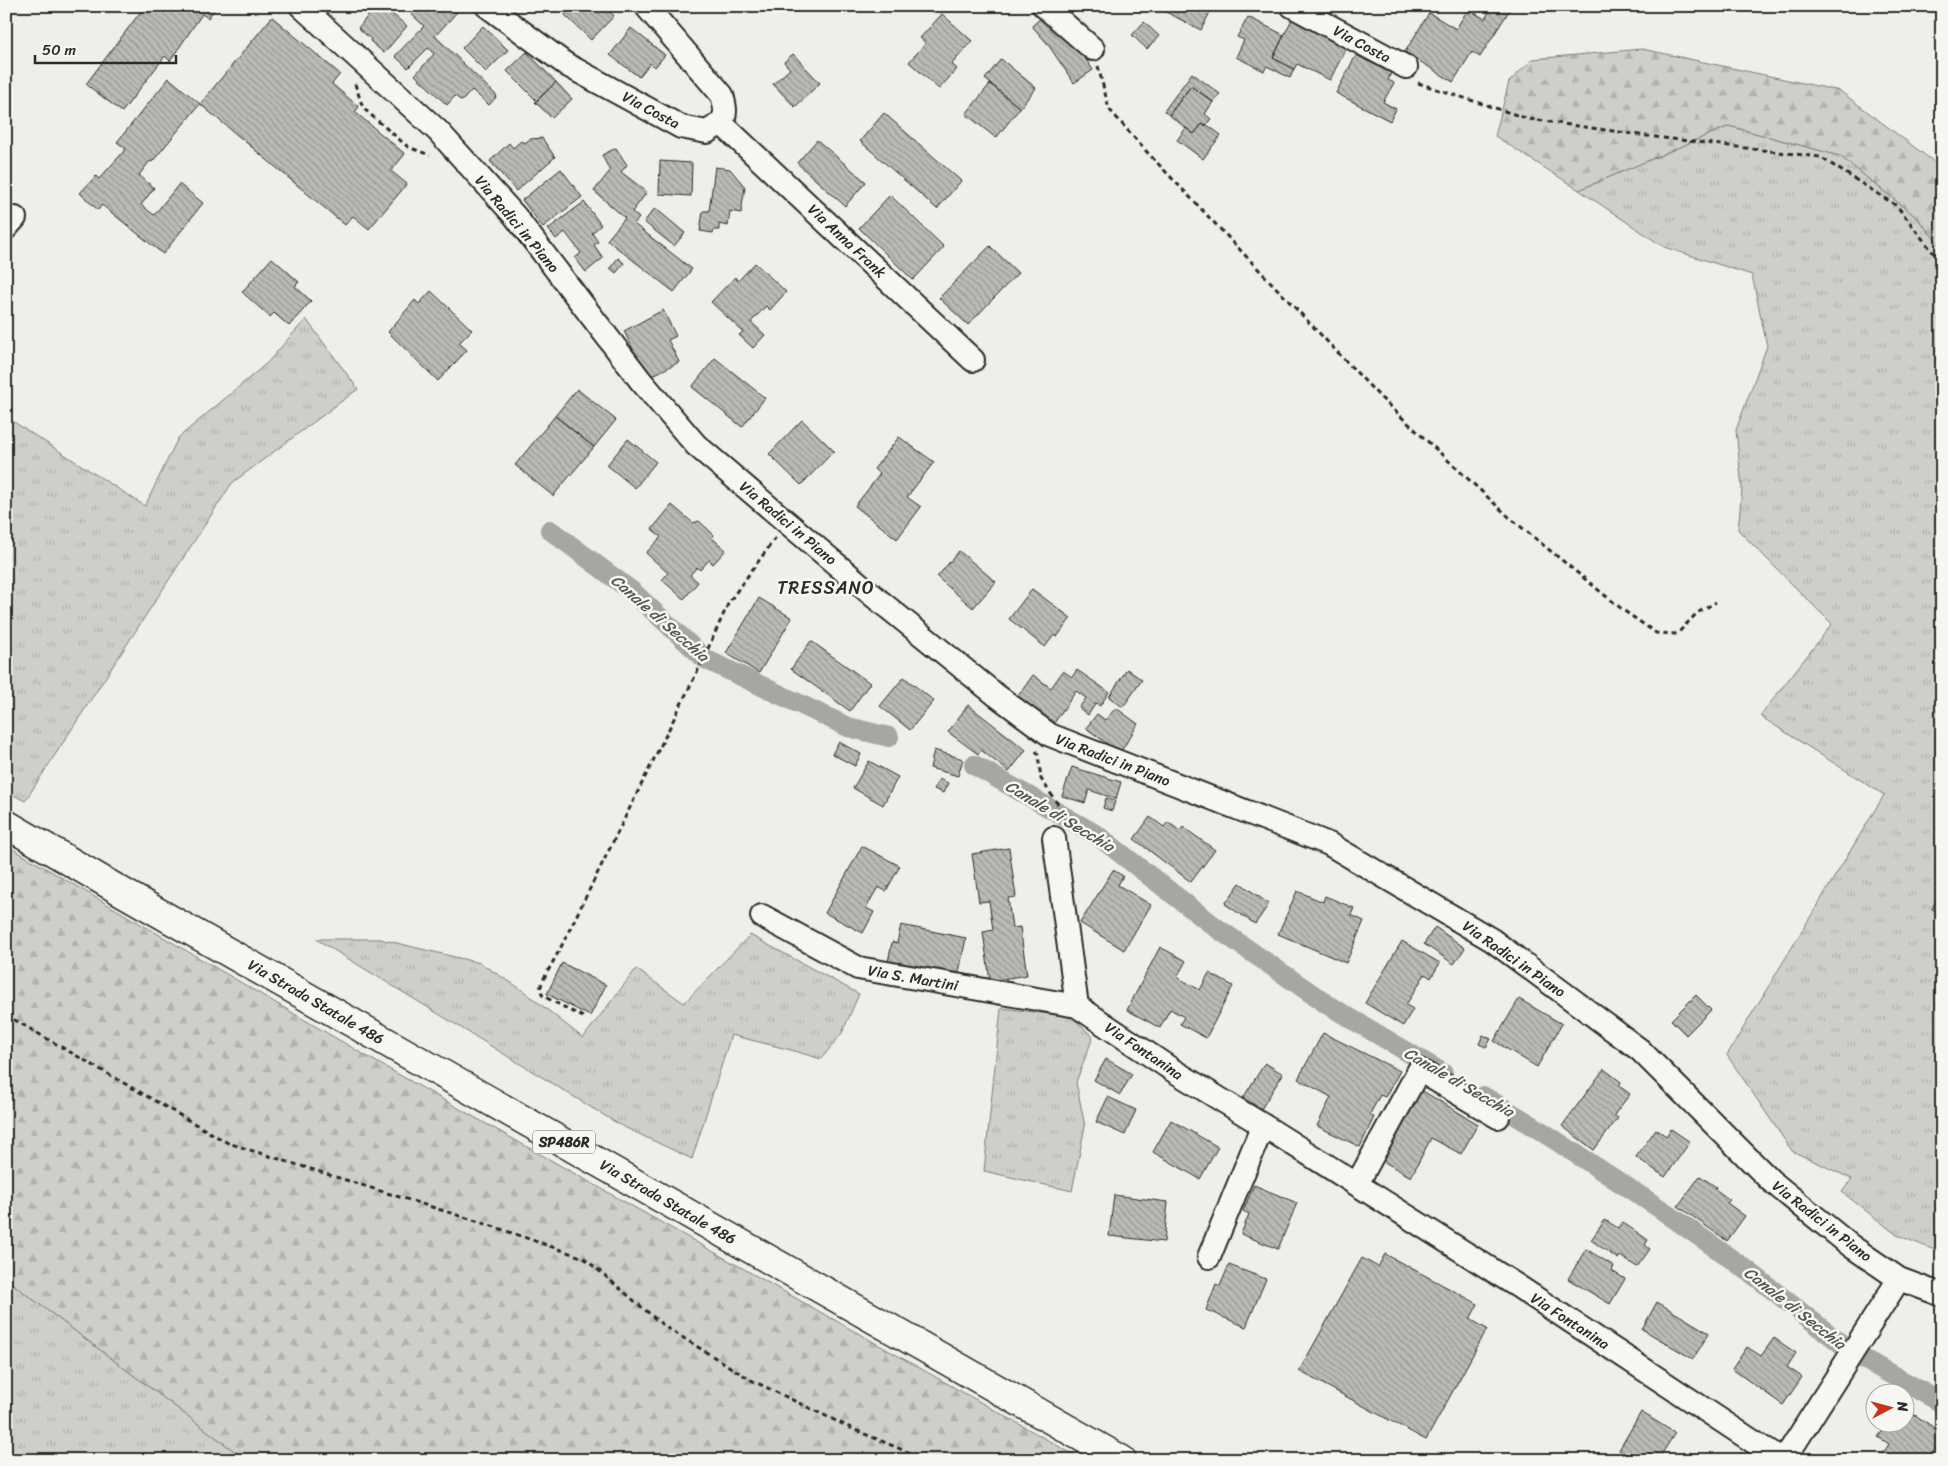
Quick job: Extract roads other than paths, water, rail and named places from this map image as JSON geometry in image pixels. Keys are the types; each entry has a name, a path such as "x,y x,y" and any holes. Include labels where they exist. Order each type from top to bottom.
{"main road":[{"name":"Via Strada Statale 486","path":"6,824 124,893 1122,1460"}],"street":[{"name":"Via Costa","path":"487,6 567,65 681,127 707,132 721,123"},
{"path":"646,6 722,95 726,112 721,123"},
{"path":"1044,6 1093,49"},
{"name":"Via Costa","path":"1292,6 1406,67"},
{"name":"Via Radici in Piano","path":"311,9 438,132 515,216 641,381 696,445 920,634 996,695 1050,735 1328,844 1492,940 1640,1050 1770,1180 1851,1246 1899,1280 1942,1295"},
{"name":"Via Anna Frank","path":"721,123 972,360"},
{"path":"1059,831 1077,1006"},
{"name":"Via S. Martini","path":"762,916 858,968 1077,1006"},
{"name":"Via Fontanina","path":"1077,1006 1174,1072 1263,1125 1519,1287 1783,1460"},
{"path":"1357,1184 1419,1070 1498,1117"},
{"path":"1210,1257 1263,1125"},
{"path":"1783,1460 1899,1280"}],"waterway":[{"name":"Canale di Secchia","path":"550,530 633,592 705,659 848,727 889,737"},
{"name":"Canale di Secchia","path":"974,765 1097,835 1214,926 1328,1005 1443,1073"},
{"name":"Canale di Secchia","path":"1483,1096 1535,1127 1662,1210 1751,1273 1853,1353 1942,1403"}],"district":[{"name":"TRESSANO","path":"826,588"}]}
